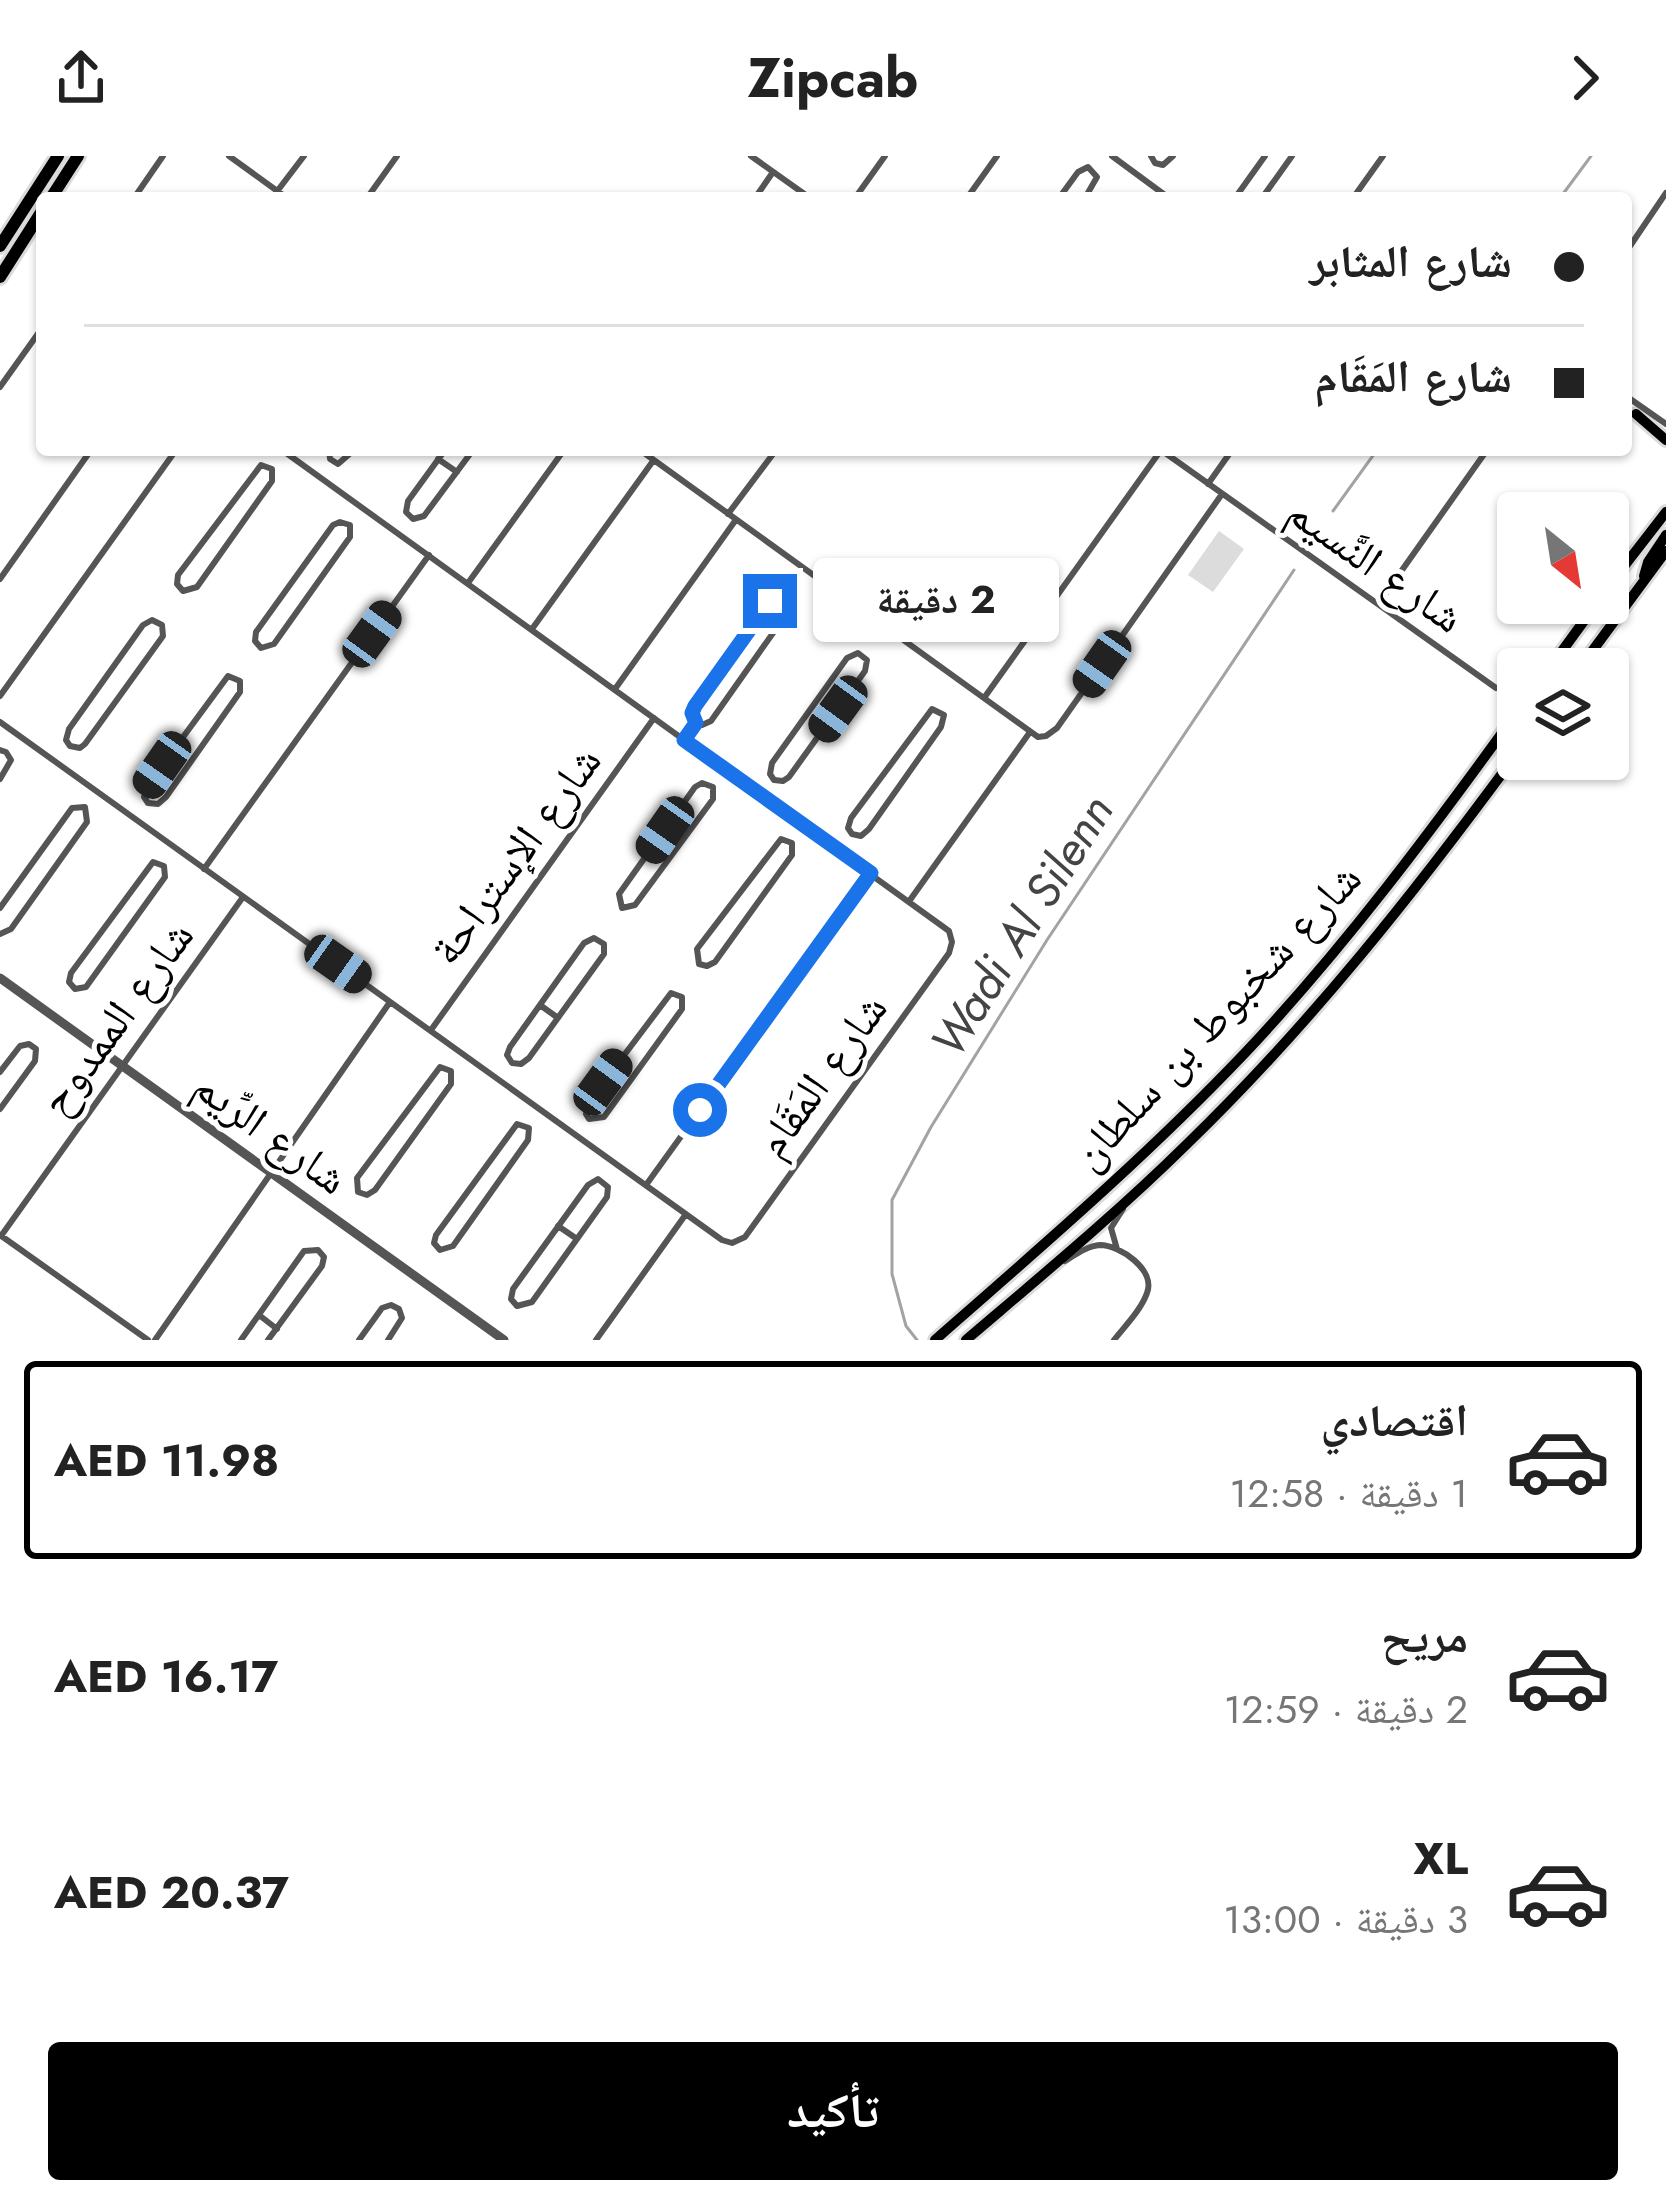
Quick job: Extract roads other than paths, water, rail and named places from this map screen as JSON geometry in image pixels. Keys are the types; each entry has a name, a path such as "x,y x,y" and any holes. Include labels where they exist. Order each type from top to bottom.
{"highway":[{"path":"0,246 58,156"},
{"path":"55,192 78,156"},
{"path":"0,277 36,221"}],"main road":[{"path":"1632,412 1666,438"},
{"path":"1629,560 1666,512"},
{"path":"1645,580 1648,562 1666,536"},
{"path":"1595,648 1666,551"},
{"name":"شارع شخبوط بن سلطان","path":"935,1340 1142,1156 1244,1053 1364,916 1497,739"},
{"name":"شارع شخبوط بن سلطان","path":"968,1338 1133,1195 1248,1082 1328,996 1497,780"}],"street":[{"path":"138,192 163,156"},
{"path":"229,156 272,192"},
{"path":"276,192 304,156"},
{"path":"371,192 398,156"},
{"path":"751,156 801,192"},
{"path":"765,166 772,156"},
{"path":"859,192 885,156"},
{"path":"971,192 998,156"},
{"path":"1093,169 1102,156"},
{"path":"1112,156 1161,192"},
{"path":"1144,179 1153,160 1166,164 1173,156"},
{"path":"1239,192 1265,156"},
{"path":"1266,192 1292,156"},
{"path":"1357,192 1383,156"},
{"path":"1063,192 1080,170 1093,169"},
{"path":"1089,192 1097,180 1093,169"},
{"path":"758,192 773,172"},
{"path":"1632,243 1666,194"},
{"path":"0,387 36,336"},
{"path":"1632,400 1666,424"},
{"path":"0,579 88,456"},
{"path":"0,697 172,456"},
{"name":"شارع المَقَام","path":"0,722 725,1241 745,1237 918,997 952,942 947,929 291,456"},
{"path":"330,456 332,461"},
{"path":"332,461 345,462 350,456"},
{"path":"410,518 408,501 440,456"},
{"path":"410,518 422,518 469,456"},
{"path":"468,583 560,456"},
{"path":"648,456 1042,737 1057,728 1222,494"},
{"path":"615,689 772,456"},
{"path":"984,698 1157,456"},
{"name":"شارع النَّسيم","path":"1169,456 1496,688"},
{"path":"1208,484 1228,456"},
{"path":"1377,605 1483,456"},
{"path":"438,459 457,472"},
{"path":"532,629 654,460"},
{"path":"322,478 332,461"},
{"path":"269,467 273,478 195,590 180,589 178,575 224,511 256,468 269,467"},
{"path":"348,523 352,534 272,646 258,646 256,632 302,568 333,526 348,523 359,506"},
{"path":"224,511 242,524"},
{"path":"399,534 410,518"},
{"path":"204,869 429,555"},
{"path":"302,568 320,580"},
{"path":"784,600 787,614 741,679 709,723 696,723 695,706 767,603 784,600"},
{"path":"158,621 163,636 88,741 80,748 70,746 69,729 145,623 158,621"},
{"path":"852,654 863,655 867,668 811,747 786,780 773,780 772,763 852,654"},
{"path":"723,666 741,679"},
{"path":"228,676 238,678 240,692 161,803 148,803 144,797 147,786 220,682 228,676"},
{"path":"941,711 943,724 897,789 864,834 852,834 851,818 927,712 941,711"},
{"name":"شارع الإستراحة","path":"430,1030 654,718"},
{"path":"684,740 696,723"},
{"path":"909,901 1030,732"},
{"path":"0,779 10,764 3,751 19,735"},
{"path":"177,744 194,757"},
{"path":"60,764 70,746"},
{"path":"710,784 713,799 634,907 622,908 619,894 695,787 710,784 722,767"},
{"path":"880,777 897,789"},
{"path":"763,796 773,780"},
{"path":"0,934 11,929 87,822 85,807 97,790"},
{"path":"137,819 148,803"},
{"path":"0,908 72,808 85,807"},
{"path":"789,840 794,853 713,964 699,964 697,949 743,885 776,842 789,840 802,823"},
{"path":"665,830 682,842"},
{"path":"842,851 852,834"},
{"path":"38,855 55,867"},
{"path":"162,864 165,877 86,987 72,988 71,974 116,910 148,865 162,864"},
{"path":"646,1185 871,873"},
{"path":"743,885 761,898"},
{"name":"شارع الممدوح","path":"1,1236 243,897"},
{"path":"116,910 133,922"},
{"path":"500,1080 512,1063 526,1061 604,954 600,940 586,941 508,1049 512,1063"},
{"name":"شارع الرِّيم","path":"0,978 504,1340"},
{"path":"578,1136 590,1120 604,1118 682,1009 680,995 666,996 618,1062 586,1107 590,1120"},
{"path":"1,1236 152,1340 390,1002"},
{"path":"540,1005 558,1018"},
{"path":"0,1072 20,1046 36,1049 35,1061 0,1109"},
{"path":"449,1069 461,1052"},
{"path":"618,1062 635,1074"},
{"path":"449,1069 452,1084 373,1192 358,1192 357,1178 435,1070 449,1069"},
{"path":"527,1125 514,1126 436,1235 437,1249 446,1251 453,1246 499,1183 530,1138 527,1125 539,1108"},
{"path":"402,1115 420,1128"},
{"path":"604,1181 617,1163"},
{"path":"482,1171 499,1183"},
{"path":"604,1181 609,1194 530,1305 515,1304 513,1289 558,1226 590,1182 604,1181"},
{"path":"1117,1249 1111,1228 1133,1195"},
{"path":"596,1340 686,1214"},
{"path":"558,1226 577,1239"},
{"path":"1052,1269 1094,1246 1117,1249 1141,1267 1149,1284 1147,1295 1114,1340"},
{"path":"241,1340 304,1252 319,1250 324,1257 322,1266 268,1340"},
{"path":"359,1340 382,1308 391,1304 402,1318 388,1340"},
{"path":"259,1316 277,1329"}],"waterway":[{"name":"Wadi Al Silenn","path":"1564,192 1591,156"},
{"name":"Wadi Al Silenn","path":"1333,511 1373,456"},
{"name":"Wadi Al Silenn","path":"917,1340 906,1326 892,1274 892,1200 931,1127 1047,940 1294,570"}]}
